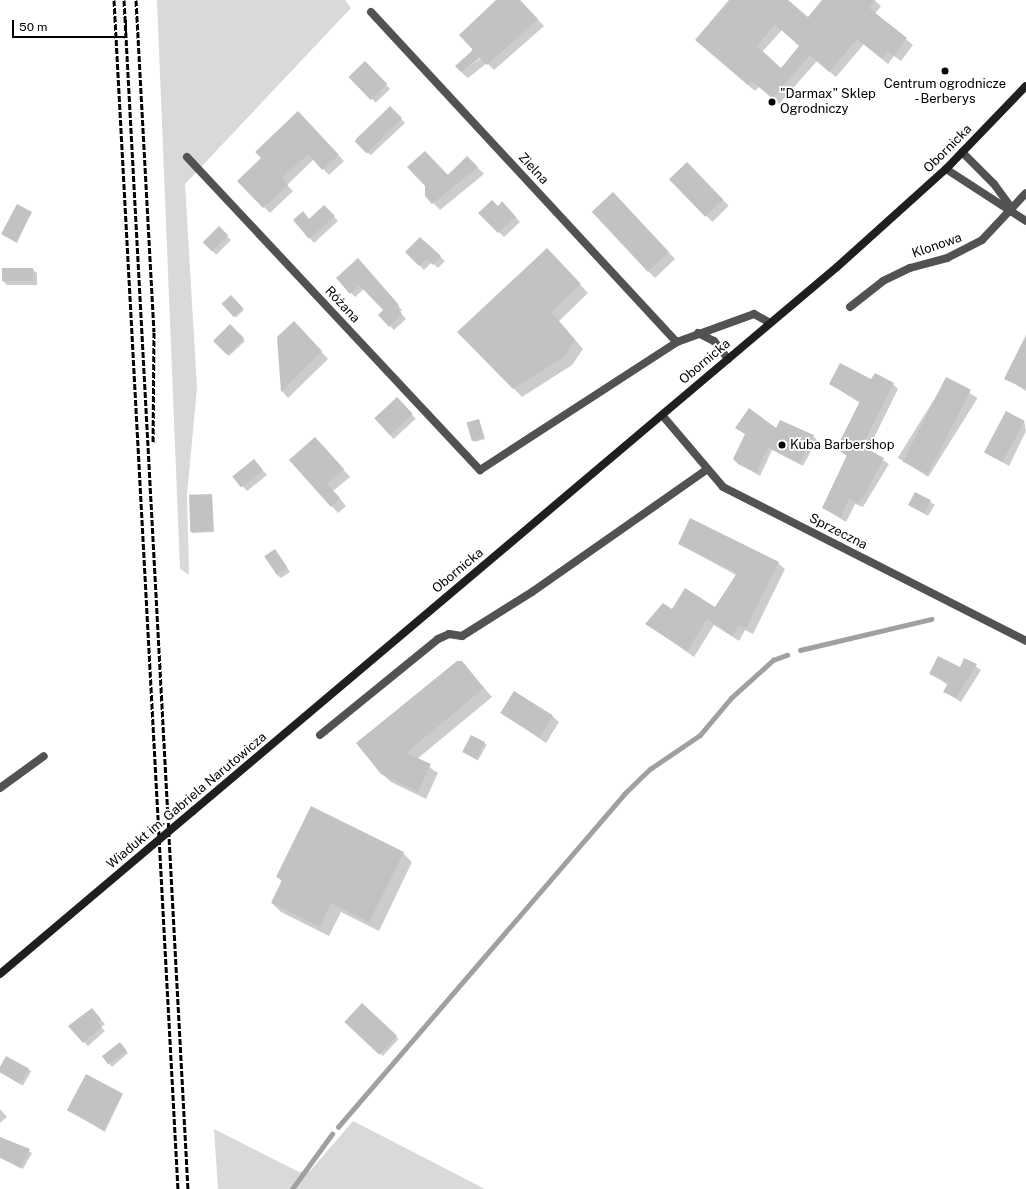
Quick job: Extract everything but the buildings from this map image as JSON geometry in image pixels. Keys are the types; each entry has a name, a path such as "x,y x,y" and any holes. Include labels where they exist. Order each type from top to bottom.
{"main road":[{"name":"Obornicka","path":"389,645 728,359 946,169 1026,86"},
{"name":"Wiadukt im. Gabriela Narutowicza","path":"0,974 389,645"}],"street":[{"name":"Zielna","path":"371,12 677,342"},
{"path":"962,152 994,184 1012,209"},
{"name":"Różana","path":"187,157 480,470 677,342"},
{"path":"946,169 1012,209 1026,221"},
{"name":"Klonowa","path":"850,308 883,281 977,243 1026,193"},
{"path":"677,342 698,333 754,314 770,323"},
{"path":"698,333 714,341 728,359"},
{"name":"Sprzeczna","path":"662,415 706,470 739,496 1026,641"},
{"path":"320,735 438,638 449,634 462,636 488,620 706,470"},
{"path":"0,788 44,756"}],"shaded area":[{"path":"157,0 345,0 351,8 185,184 197,388 187,495 189,575 180,569"},
{"path":"353,1121 485,1189 218,1189 214,1129 299,1172 310,1171"}],"waterway":[{"path":"800,650 931,619"},
{"path":"338,1127 624,794 650,769 700,735 731,698 773,660 787,655"},
{"path":"292,1189 332,1134"}],"railway":[{"path":"114,0 178,1189"},
{"path":"124,0 188,1189"},
{"path":"136,0 154,332 153,443"}],"place":[{"name":"Centrum ogrodnicze - Berberys","path":"945,71"},
{"name":"\"Darmax\" Sklep Ogrodniczy","path":"772,102"},
{"name":"Kuba Barbershop","path":"782,445"}]}
